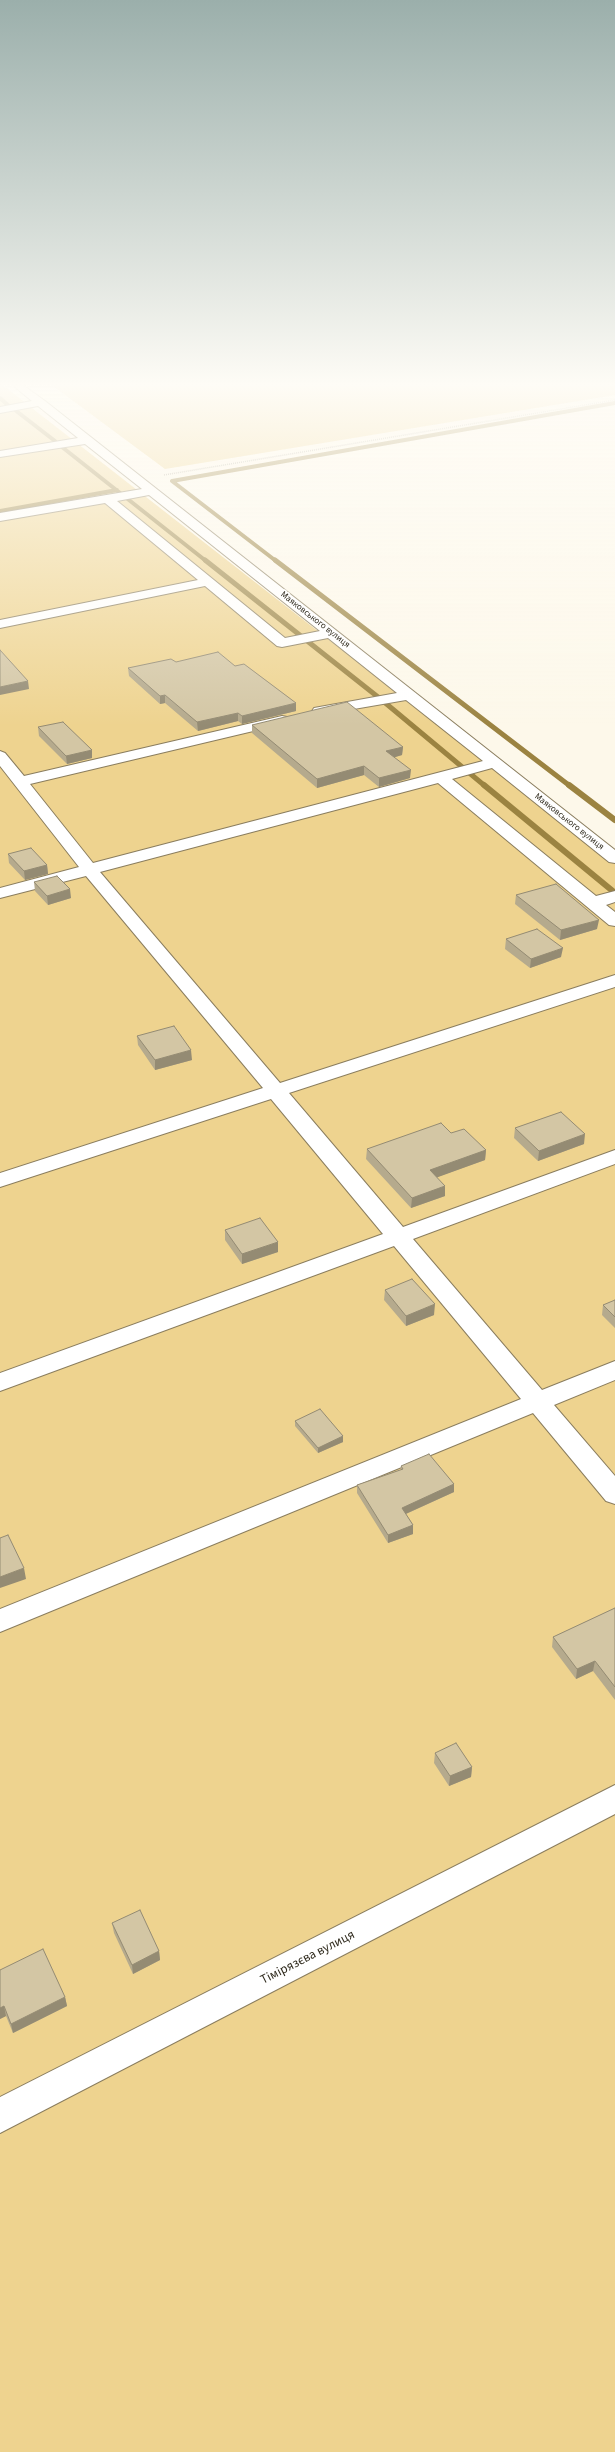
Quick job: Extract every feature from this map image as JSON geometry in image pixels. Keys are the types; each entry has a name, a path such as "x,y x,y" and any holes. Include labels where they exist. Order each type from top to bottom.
{"street":[{"path":"0,517 113,497"},
{"name":"Маяковського вулиця","path":"163,497 408,695 615,858"},
{"path":"110,498 282,642 331,633"},
{"path":"0,624 209,581"},
{"path":"20,782 301,715 352,704 408,695"},
{"path":"0,756 89,869 615,1494"},
{"path":"0,893 439,776 494,763"},
{"path":"439,776 615,920"},
{"path":"593,903 615,896"},
{"path":"0,1180 615,981"},
{"path":"0,1382 615,1157"},
{"path":"0,1621 539,1403 615,1370"},
{"name":"Тімірязєва вулиця","path":"0,2116 615,1799"}],"shaded area":[{"path":"0,497 147,497 615,863 615,2452 0,2452"}],"building":[{"path":"0,650 28,681 0,687"},
{"path":"218,652 235,666 244,664 296,703 242,716 238,713 197,722 165,695 160,696 128,668 171,659 176,662"},
{"path":"347,702 403,747 386,751 411,770 379,778 364,766 317,779 252,725"},
{"path":"63,722 92,750 66,756 38,727"},
{"path":"31,848 47,865 24,871 8,854"},
{"path":"57,876 70,889 47,896 34,882"},
{"path":"556,884 599,920 561,930 516,895"},
{"path":"537,929 563,948 531,959 506,939"},
{"path":"174,1026 191,1050 155,1060 137,1036"},
{"path":"561,1112 585,1134 539,1151 515,1128"},
{"path":"441,1123 451,1133 464,1129 486,1150 430,1170 445,1186 412,1198 367,1149"},
{"path":"260,1218 278,1242 242,1254 225,1230"},
{"path":"412,1279 435,1304 406,1316 385,1290"},
{"path":"615,1300 615,1317 603,1305"},
{"path":"320,1409 343,1436 318,1448 295,1421"},
{"path":"429,1454 454,1484 402,1508 413,1525 388,1535 357,1485 403,1469 401,1466"},
{"path":"8,1535 24,1568 0,1577 0,1538"},
{"path":"615,1608 615,1687 595,1661 577,1669 553,1637"},
{"path":"456,1743 472,1767 450,1776 435,1753"},
{"path":"140,1910 159,1951 132,1965 112,1923"},
{"path":"43,1949 65,1997 11,2024 4,2006 0,2008 0,1970"}],"waterway":[{"path":"0,511 76,497"},
{"path":"126,497 206,561"},
{"path":"193,497 276,561"},
{"path":"205,560 383,701 485,786"},
{"path":"275,560 570,786"},
{"path":"484,785 615,893"},
{"path":"569,785 615,820"}]}
